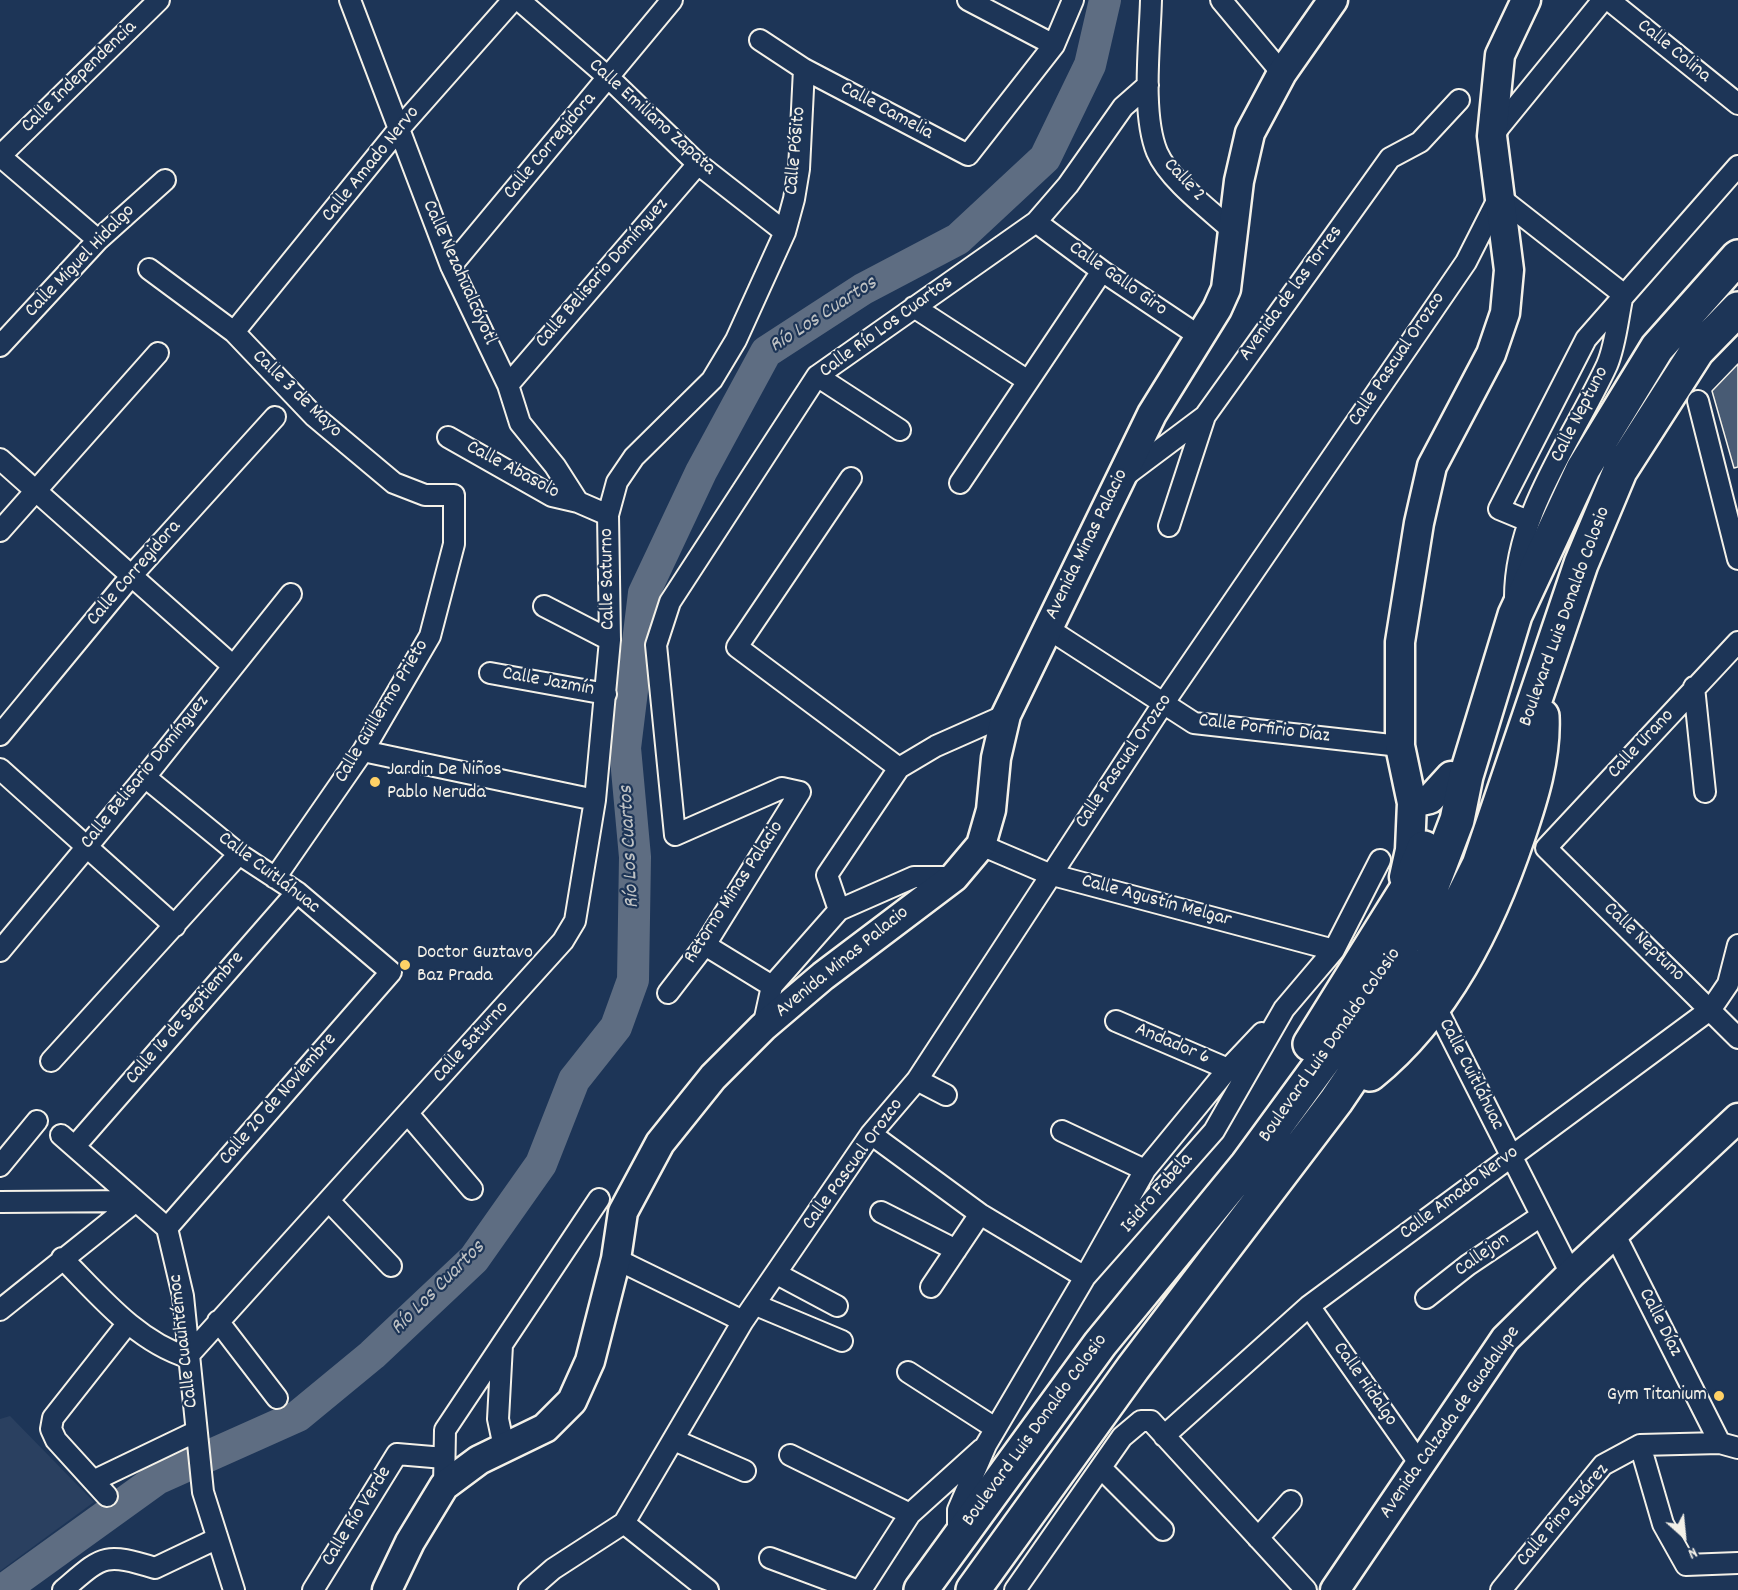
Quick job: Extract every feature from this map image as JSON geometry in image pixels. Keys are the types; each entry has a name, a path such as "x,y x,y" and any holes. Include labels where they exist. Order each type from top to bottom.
{"highway":[{"name":"Boulevard Luis Donaldo Colosio","path":"921,1590 1100,1344 1247,1165 1386,975 1428,896 1457,820 1474,749 1515,615 1583,469 1657,348 1738,257"},
{"name":"Boulevard Luis Donaldo Colosio","path":"973,1590 1133,1368 1336,1101 1432,959 1479,865 1581,564 1620,471 1697,351 1738,309"},
{"path":"1336,1101 1394,1054 1435,1005 1470,948 1499,891 1528,807 1540,755 1541,683"},
{"path":"1303,1087 1302,1069 1307,1048 1408,886 1451,777 1474,749"},
{"path":"1100,1344 1099,1355 1043,1434 1043,1443 1057,1452 1066,1447 1119,1376 1133,1368"},
{"path":"931,1590 1002,1499 1010,1495 1020,1501 1022,1509 963,1590"}],"main road":[{"name":"Avenida Minas Palacio","path":"387,1590 444,1472 479,1461 545,1428 572,1401 590,1361 616,1259 623,1212 660,1143 713,1077 764,1028 824,976 954,877 981,845 991,810 996,758 1006,716 1152,414 1226,289 1239,181 1250,133 1282,74 1333,0"},
{"path":"1400,898 1410,850 1412,803 1400,746 1400,642 1419,523 1432,466 1491,354 1505,313 1509,270 1492,136 1500,55 1526,0"},
{"path":"1412,803 1430,799 1451,777"},
{"name":"Avenida Calzada de Guadalupe","path":"1335,1590 1505,1339 1738,1118"}],"street":[{"name":"Calle Independencia","path":"0,156 159,0"},
{"name":"Calle Nezahualcóyotl","path":"350,0 451,266 508,385 520,423 555,466 578,502"},
{"name":"Calle Amado Nervo","path":"234,332 398,130 513,0"},
{"name":"Calle Emiliano Zapata","path":"519,0 609,78 698,164 785,232"},
{"name":"Calle Corregidora","path":"451,266 672,0"},
{"path":"968,0 1054,45 1073,0"},
{"path":"1148,85 1151,0"},
{"path":"1221,0 1282,74"},
{"path":"1492,136 1603,0"},
{"name":"Calle Colina","path":"1609,0 1738,104"},
{"name":"Calle Camelia","path":"760,40 804,69 968,155 1054,45"},
{"name":"Calle Pósito","path":"785,232 800,169 804,69"},
{"name":"Calle Río Los Cuartos","path":"800,792 782,788 675,835 656,645 670,602 817,376 1036,222 1068,186 1123,107 1148,85"},
{"name":"Calle 2","path":"1148,85 1158,152 1175,177 1233,231"},
{"name":"Avenida de las Torres","path":"1119,482 1205,416 1390,158 1420,142 1459,100"},
{"path":"0,156 98,240"},
{"name":"Calle Belisario Domínguez","path":"508,385 698,164"},
{"path":"1528,521 1499,509 1586,339 1623,294 1738,166"},
{"name":"Calle Miguel Hidalgo","path":"0,346 98,240 165,180"},
{"path":"1499,197 1623,294"},
{"name":"Calle Pascual Orozco","path":"529,1590 553,1569 624,1523 743,1321 777,1275 871,1134 916,1080 1049,874 1163,704 1466,262 1499,197"},
{"name":"Calle Gallo Giro","path":"1036,222 1102,271 1199,336"},
{"path":"578,502 608,515 617,482 634,457 712,380 736,340 785,232"},
{"name":"Calle 3 de Mayo","path":"149,269 234,332 314,416 394,483 425,495 454,495"},
{"path":"960,483 1102,271"},
{"name":"Calle Neptuno","path":"1515,615 1515,577 1528,521 1608,362 1623,294"},
{"path":"914,307 1028,381"},
{"path":"0,531 158,353"},
{"path":"817,376 900,430"},
{"path":"1698,401 1738,559"},
{"path":"1169,526 1205,416"},
{"name":"Calle Corregidora","path":"0,735 132,575 275,417"},
{"name":"Calle Abasolo","path":"448,437 552,496 578,502"},
{"path":"0,459 233,666"},
{"path":"851,478 737,647 899,768"},
{"name":"Calle Guillermo Prieto","path":"275,878 363,751 430,636 454,544 454,495"},
{"name":"Calle Saturno","path":"187,1357 409,1115 562,942 575,921 595,800 606,694 610,640 608,515"},
{"name":"Calle Belisario Domínguez","path":"0,951 145,777 291,594"},
{"path":"544,606 610,640"},
{"name":"Calle Porfirio Díaz","path":"1047,628 1194,723 1400,746"},
{"name":"Calle Urano","path":"1546,848 1738,642"},
{"name":"Calle Jazmín","path":"490,672 606,694"},
{"path":"1694,687 1706,792"},
{"path":"954,877 914,877 839,910 827,875 899,768 936,746 1006,716"},
{"path":"363,751 595,800"},
{"path":"0,769 175,927"},
{"name":"Calle Cuitláhuac","path":"145,777 239,854 297,892 391,972"},
{"name":"Retorno Minas Palacio","path":"668,993 705,945 800,792"},
{"name":"Calle Agustín Melgar","path":"981,845 1049,874 1334,950"},
{"name":"Calle Neptuno","path":"1546,848 1738,1038"},
{"path":"51,1061 239,854"},
{"name":"Isidro Fabela","path":"958,1537 958,1510 991,1436 1085,1277 1214,1131 1284,1010 1334,950 1380,860"},
{"name":"Calle 16 de Septiembre","path":"136,1201 68,1141 297,892"},
{"name":"Avenida Minas Palacio","path":"764,1028 772,986 839,910"},
{"path":"705,945 772,986"},
{"name":"Calle Amado Nervo","path":"1164,1436 1309,1306 1711,1010 1728,984 1738,945"},
{"name":"Calle 20 de Noviembre","path":"167,1228 391,972"},
{"name":"Calle Cuitláhuac","path":"1435,1005 1571,1274"},
{"path":"871,1134 980,1214 1085,1277 1145,1170 1228,1069 1284,1010"},
{"name":"Andador 6","path":"1116,1022 1228,1069"},
{"path":"916,1080 946,1095"},
{"path":"409,1115 472,1189"},
{"path":"0,1166 38,1121"},
{"path":"1062,1131 1145,1170"},
{"path":"444,1472 445,1430 599,1199"},
{"path":"0,1310 62,1258 136,1201"},
{"path":"0,1202 136,1201 167,1228"},
{"path":"329,1201 391,1266"},
{"path":"881,1212 956,1250"},
{"path":"931,1287 980,1214"},
{"name":"Callejon","path":"1426,1298 1468,1265 1541,1216"},
{"name":"Calle Cuauhtémoc","path":"167,1228 183,1296 187,1357 203,1492 234,1590"},
{"name":"Calle Díaz","path":"1615,1235 1729,1446"},
{"path":"62,1258 128,1323 165,1350 187,1357"},
{"path":"616,1259 743,1321"},
{"path":"777,1275 837,1306"},
{"path":"756,1305 842,1341"},
{"name":"Calle Hidalgo","path":"1309,1306 1420,1464"},
{"path":"218,1321 277,1398"},
{"path":"108,1496 56,1440 51,1429 54,1418 128,1323"},
{"path":"502,1345 498,1419 504,1447"},
{"path":"861,1590 910,1514 991,1436 908,1372"},
{"path":"1015,1590 1122,1437 1141,1421 1150,1421 1306,1590"},
{"path":"95,1480 196,1440"},
{"path":"674,1440 745,1471"},
{"path":"1640,1445 1663,1524 1686,1565 1738,1563"},
{"name":"Calle Pino Suárez","path":"1501,1590 1603,1465 1640,1445 1729,1446"},
{"name":"Calle Río Verde","path":"314,1590 397,1454 444,1472"},
{"path":"790,1455 910,1514"},
{"path":"1101,1468 1163,1530"},
{"path":"1258,1538 1291,1501"},
{"path":"624,1523 708,1590"},
{"path":"63,1590 98,1560 125,1559 155,1568 216,1539"},
{"path":"770,1558 856,1590"}],"shaded area":[{"path":"10,1416 94,1502 0,1571 0,1419"}],"building":[{"path":"1738,364 1738,467 1734,468 1712,391"}],"waterway":[{"name":"Río Los Cuartos","path":"3,1590 157,1479 298,1416 372,1355 474,1259 541,1164 574,1080 616,1027 633,980 635,857 625,748 644,593 701,472 766,352 863,289 958,239 1045,158 1090,65 1105,0"}],"place":[{"name":"Jardin De Niños Pablo Neruda","path":"375,782"},
{"name":"Doctor Guztavo Baz Prada","path":"405,965"},
{"name":"Gym Titanium","path":"1719,1396"}]}
